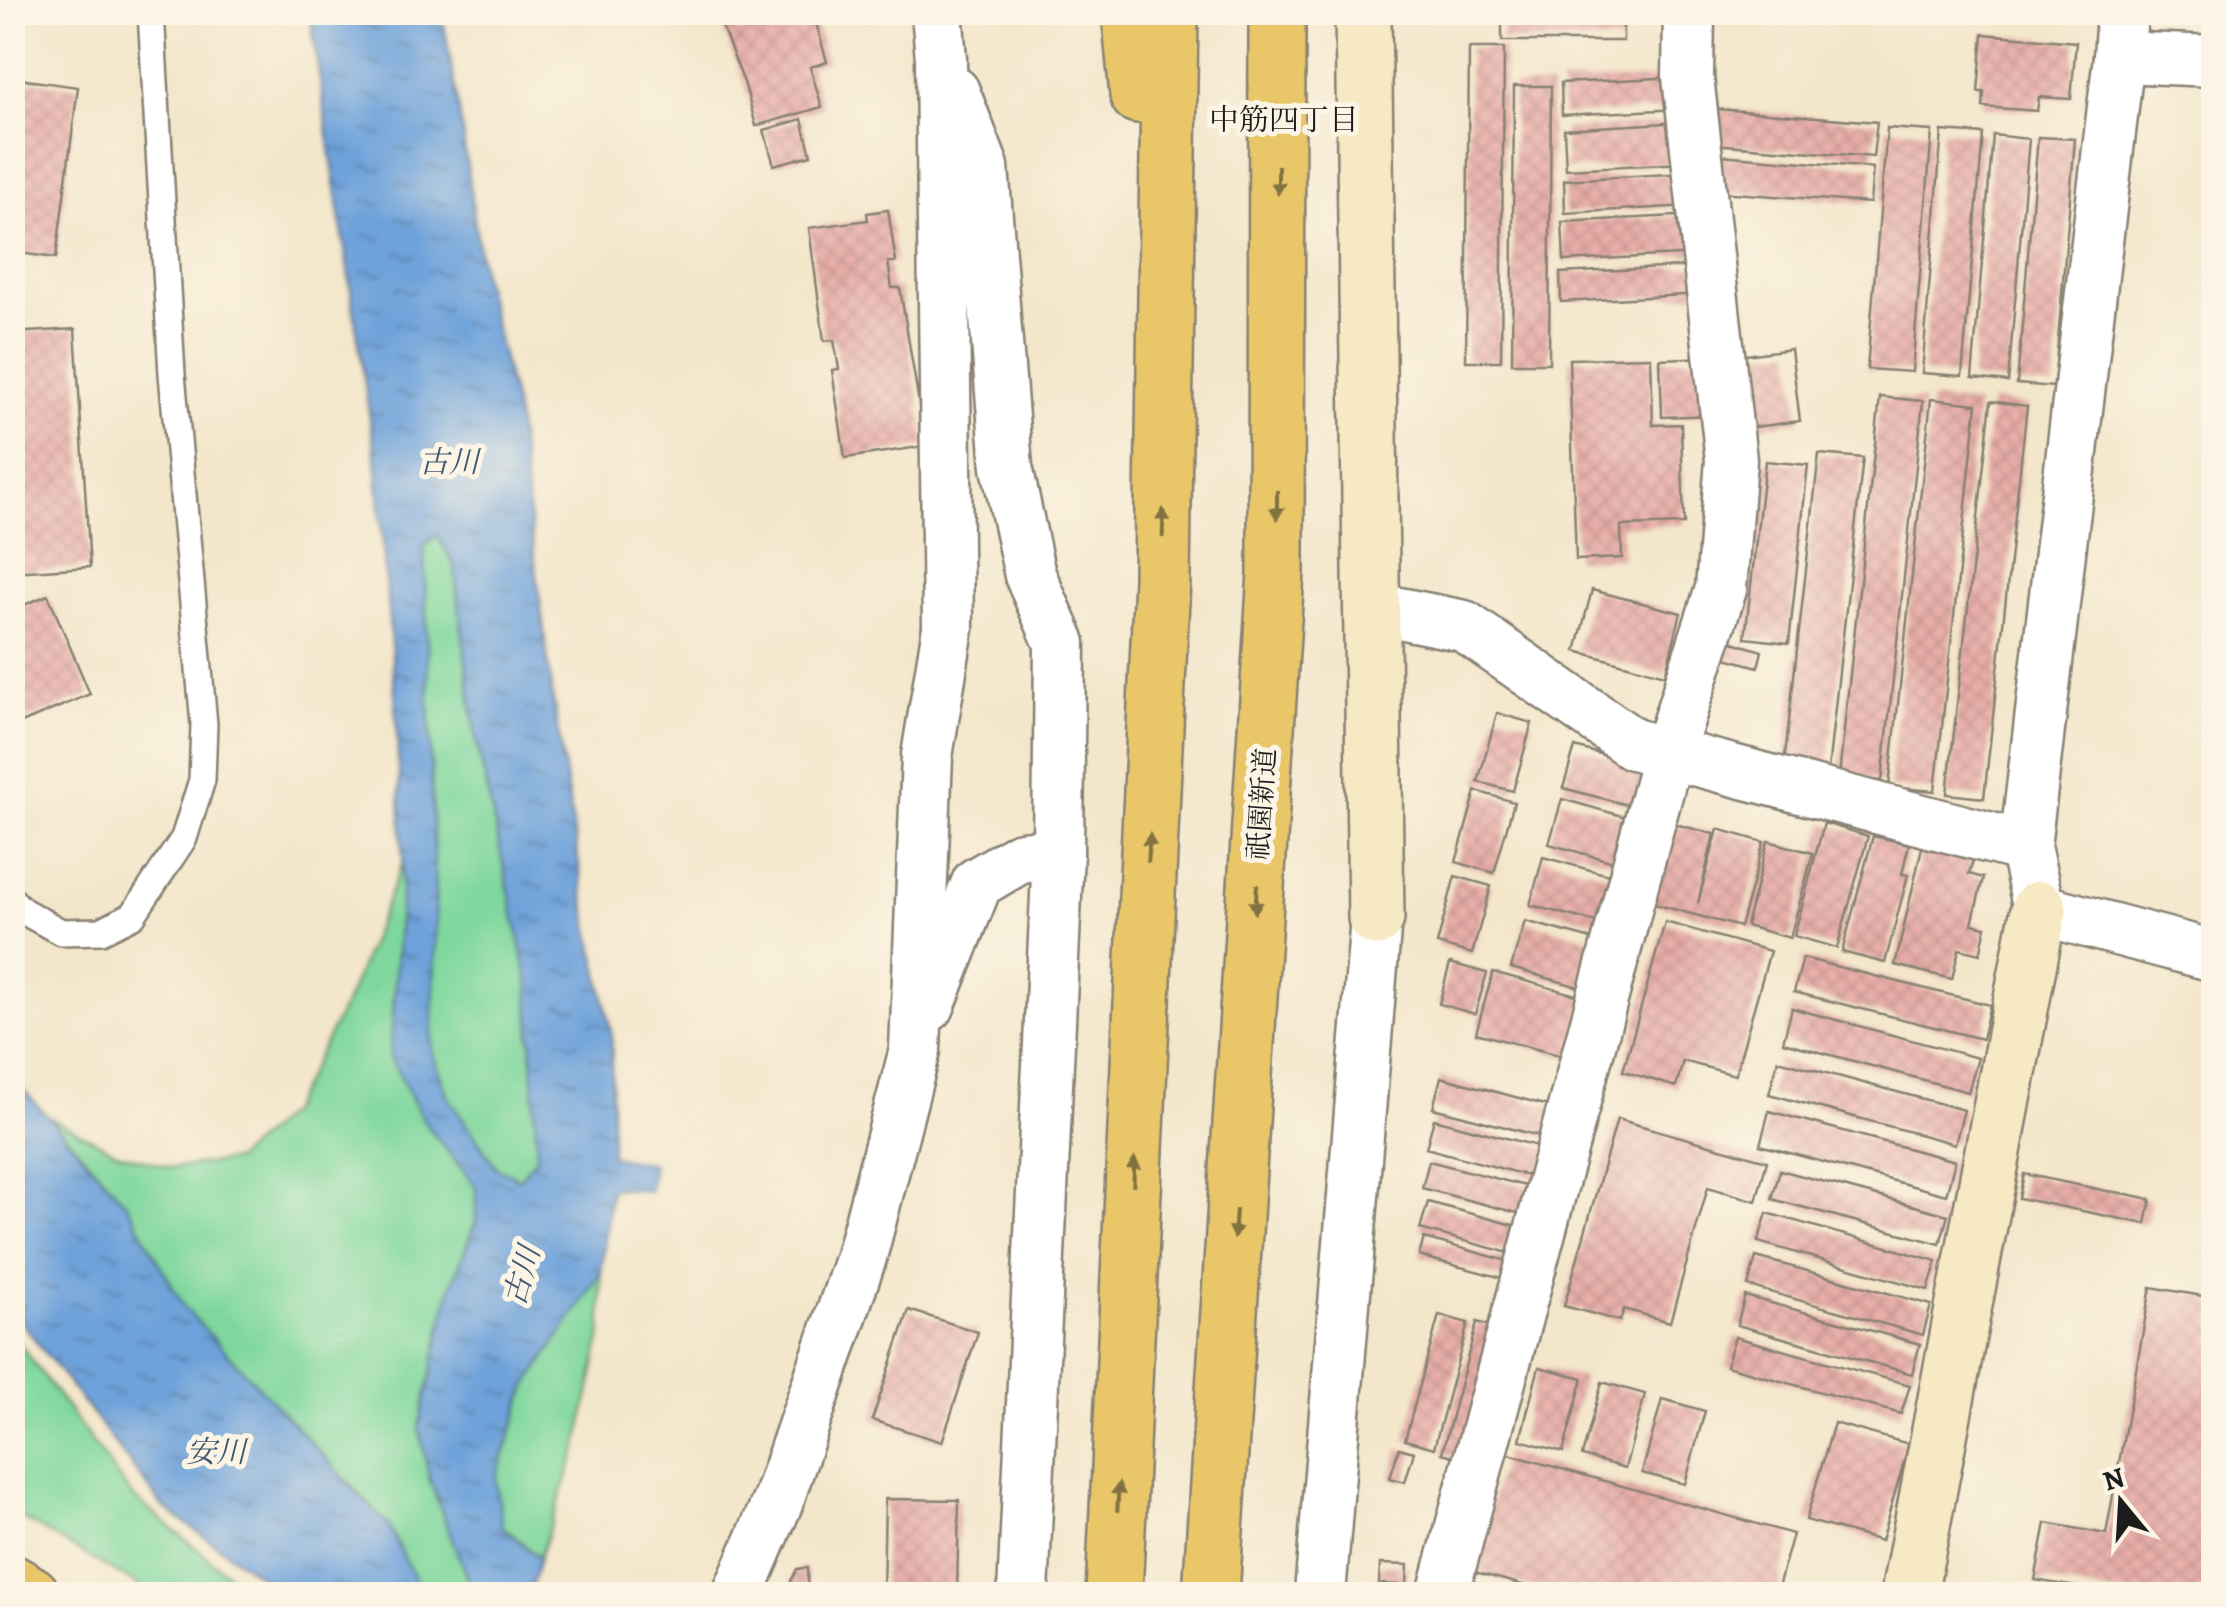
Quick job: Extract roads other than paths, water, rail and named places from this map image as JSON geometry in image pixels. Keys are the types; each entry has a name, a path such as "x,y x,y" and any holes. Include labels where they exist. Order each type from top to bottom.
{"main road":[{"path":"1130,12 1165,397"},
{"path":"1114,1594 1162,579 1170,12"},
{"name":"祇園新道","path":"1211,1594 1276,573 1277,12"},
{"path":"12,1584 31,1594"}],"street":[{"path":"1320,1594 1376,918 1363,12"},
{"path":"1443,1594 1668,753 1722,589 1731,460 1688,77 1689,12"},
{"path":"1909,1594 2040,909 2025,847 2120,35 2214,61"},
{"path":"939,36 983,167 1007,467 1030,575 1060,643 1058,853 1023,1594"},
{"path":"915,1043 927,756 948,628 939,36"},
{"path":"1374,608 1464,626 1633,744 2025,847"},
{"path":"738,1594 777,1503 861,1257 915,1043 977,884 1021,857 1058,853"},
{"path":"2040,909 2214,956"}],"lane":[{"path":"12,900 22,911 60,932 101,931 133,915 184,838 202,780 204,724 172,374 151,12"}],"water":[{"name":"古川","path":"310,13 442,13 482,273 516,412 552,693 586,909 612,1036 611,1156 653,1164 649,1191 611,1188 601,1273 527,1386 496,1478 502,1526 539,1558 530,1594 473,1594 430,1481 419,1427 450,1290 476,1221 476,1187 426,1124 390,1058 403,861 395,695 376,460","holes":["437,535 454,565 475,733 528,979 537,1156 519,1179 496,1167 447,1095 432,1051 436,924 424,546"]},
{"name":"安川","path":"12,1077 126,1203 184,1307 388,1525 422,1594 285,1594 164,1508 13,1311"}],"district":[{"name":"中筋四丁目","path":"1284,120"}]}
